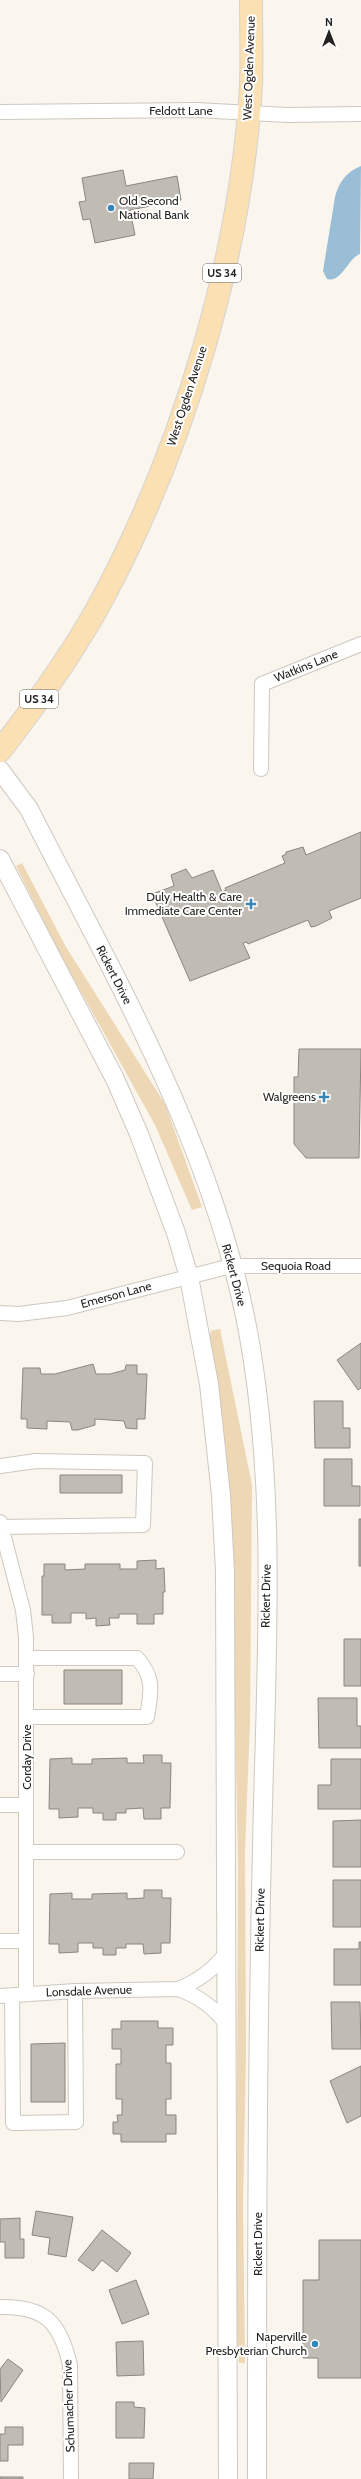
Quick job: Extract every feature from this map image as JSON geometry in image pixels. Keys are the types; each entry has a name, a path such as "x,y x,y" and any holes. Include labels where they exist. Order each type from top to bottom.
{"main road":[{"name":"West Ogden Avenue","path":"0,751 29,714 103,598 124,556 170,447 203,348 223,270 240,179 248,113 252,0"}],"street":[{"name":"Feldott Lane","path":"0,112 197,110 248,113 361,114"},
{"name":"Watkins Lane","path":"261,769 262,684 361,644"},
{"name":"Rickert Drive","path":"0,770 29,809 176,1100 215,1208 245,1317 255,1380 264,1446 267,1576 259,2000 256,2479"},
{"path":"0,859 115,1079 161,1190 189,1277 209,1384 221,1495 225,1572 228,2479"},
{"name":"Sequoia Road","path":"231,1266 361,1266"},
{"name":"Emerson Lane","path":"0,1313 19,1314 67,1308 231,1266"},
{"path":"0,1466 36,1461 145,1463 143,1525 0,1525"},
{"name":"Corday Drive","path":"0,1525 23,1610 27,1658 26,1941 13,1995 13,2123 76,2122 75,1990"},
{"path":"27,1658 136,1658 146,1668 152,1688 147,1717 27,1717"},
{"path":"0,1674 27,1674"},
{"path":"0,1805 26,1805"},
{"path":"26,1852 177,1852"},
{"path":"0,1941 26,1941"},
{"name":"Lonsdale Avenue","path":"13,1995 75,1990 178,1989 194,1983 211,1970 227,1952"},
{"name":"Lonsdale Avenue","path":"178,1989 194,1995 206,2003 227,2025"},
{"name":"Schumacher Drive","path":"0,2307 22,2308 43,2315 59,2331 66,2347 70,2372 71,2479"}],"shaded area":[{"path":"22,863 66,947 165,1104 202,1207 192,1210 155,1125 59,952 16,866"},
{"path":"220,1329 252,1485 250,1721 245,1851 246,2053 243,2207 245,2363 239,2363 236,2322 238,1865 232,1546 209,1341 211,1331"}],"water":[{"path":"361,166 360,254 352,260 341,274 332,279 327,279 323,271 335,197 341,182 347,174"}],"building":[{"name":"Old Second National Bank","path":"123,170 126,186 177,176 181,200 130,210 135,235 95,243 90,219 83,220 79,202 86,201 82,178"},
{"name":"Duly Health & Care Immediate Care Center","path":"361,832 361,898 329,911 332,918 316,926 311,927 308,920 248,944 247,942 243,943 250,958 190,981 152,894 174,886 171,875 186,869 192,878 213,870 222,892 226,890 225,888 285,863 282,856 286,854 286,852 303,847 306,855"},
{"name":"Walgreens","path":"299,1049 361,1049 359,1158 306,1158 294,1144 294,1077 298,1077"},
{"path":"361,1343 361,1388 358,1390 337,1360"},
{"path":"93,1364 96,1374 110,1374 125,1370 126,1365 137,1365 137,1374 147,1374 145,1419 137,1419 137,1429 126,1428 124,1421 95,1419 95,1425 78,1430 72,1430 70,1422 47,1421 47,1429 27,1428 27,1419 21,1419 23,1368 40,1368 41,1374 55,1374"},
{"path":"314,1401 343,1401 343,1428 350,1428 350,1448 315,1448"},
{"path":"324,1459 352,1459 352,1486 360,1486 360,1506 324,1506"},
{"path":"60,1475 122,1475 122,1493 60,1493"},
{"path":"359,1519 361,1519 361,1566 359,1566"},
{"path":"156,1560 156,1569 164,1568 165,1592 163,1592 163,1614 154,1614 154,1624 137,1624 137,1614 119,1614 119,1618 109,1618 110,1625 96,1626 96,1618 86,1619 86,1613 71,1613 71,1623 52,1623 52,1615 42,1615 42,1576 44,1576 44,1564 65,1564 65,1570 85,1569 85,1564 120,1564 120,1569 137,1569 137,1561"},
{"path":"344,1639 361,1639 361,1686 344,1686"},
{"path":"64,1670 122,1670 122,1704 64,1704"},
{"path":"318,1698 357,1698 357,1726 361,1726 361,1748 319,1748"},
{"path":"143,1755 162,1755 162,1763 171,1763 170,1808 161,1808 161,1819 144,1819 143,1808 126,1809 126,1813 116,1813 116,1820 103,1820 103,1813 93,1813 93,1808 78,1808 78,1817 59,1818 59,1809 49,1809 50,1759 72,1758 72,1764 92,1764 92,1759 127,1758 127,1763 144,1763"},
{"path":"331,1759 361,1759 361,1809 318,1809 318,1785 331,1785"},
{"path":"361,1820 361,1867 333,1867 333,1821"},
{"path":"333,1880 361,1880 361,1927 333,1927"},
{"path":"144,1890 162,1890 162,1898 171,1898 170,1943 161,1943 161,1953 144,1954 143,1944 126,1944 126,1948 116,1948 116,1955 103,1955 103,1948 93,1948 93,1943 78,1943 78,1952 59,1953 59,1944 49,1944 50,1894 72,1893 72,1899 92,1899 92,1894 127,1893 127,1899 144,1898"},
{"path":"359,1942 361,1942 361,1985 334,1985 334,1949 359,1949"},
{"path":"331,2002 360,2002 361,2049 332,2049"},
{"path":"121,2021 158,2021 158,2028 173,2028 173,2045 166,2045 166,2063 171,2063 171,2099 166,2099 166,2115 176,2115 176,2134 166,2134 166,2142 121,2142 121,2134 113,2134 113,2122 118,2122 117,2115 122,2115 122,2099 116,2099 116,2064 121,2064 121,2049 112,2049 112,2029 121,2029"},
{"path":"65,2043 65,2102 31,2102 31,2044"},
{"path":"361,2066 361,2116 347,2123 330,2081"},
{"path":"36,2211 73,2217 66,2257 48,2254 50,2238 32,2235"},
{"path":"20,2218 20,2239 24,2239 24,2258 5,2258 5,2242 0,2242 0,2219"},
{"path":"102,2230 131,2253 117,2272 102,2260 93,2271 78,2260"},
{"path":"319,2240 361,2240 361,2378 318,2378 318,2358 303,2358 303,2280 319,2280"},
{"path":"136,2280 149,2314 122,2324 109,2290"},
{"path":"143,2341 144,2375 117,2376 116,2342"},
{"path":"8,2359 23,2370 1,2402 0,2369"},
{"path":"116,2402 134,2402 134,2407 145,2408 144,2438 116,2438"},
{"path":"5,2427 23,2427 23,2445 8,2445 8,2461 0,2461 0,2434 5,2434"},
{"path":"129,2463 154,2463 153,2479 129,2479"},
{"path":"0,2477 23,2477 23,2479 0,2479"}],"place":[{"name":"Old Second National Bank","path":"111,208"},
{"name":"Duly Health & Care Immediate Care Center","path":"251,904"},
{"name":"Walgreens","path":"324,1097"},
{"name":"Naperville Presbyterian Church","path":"315,2344"}]}
